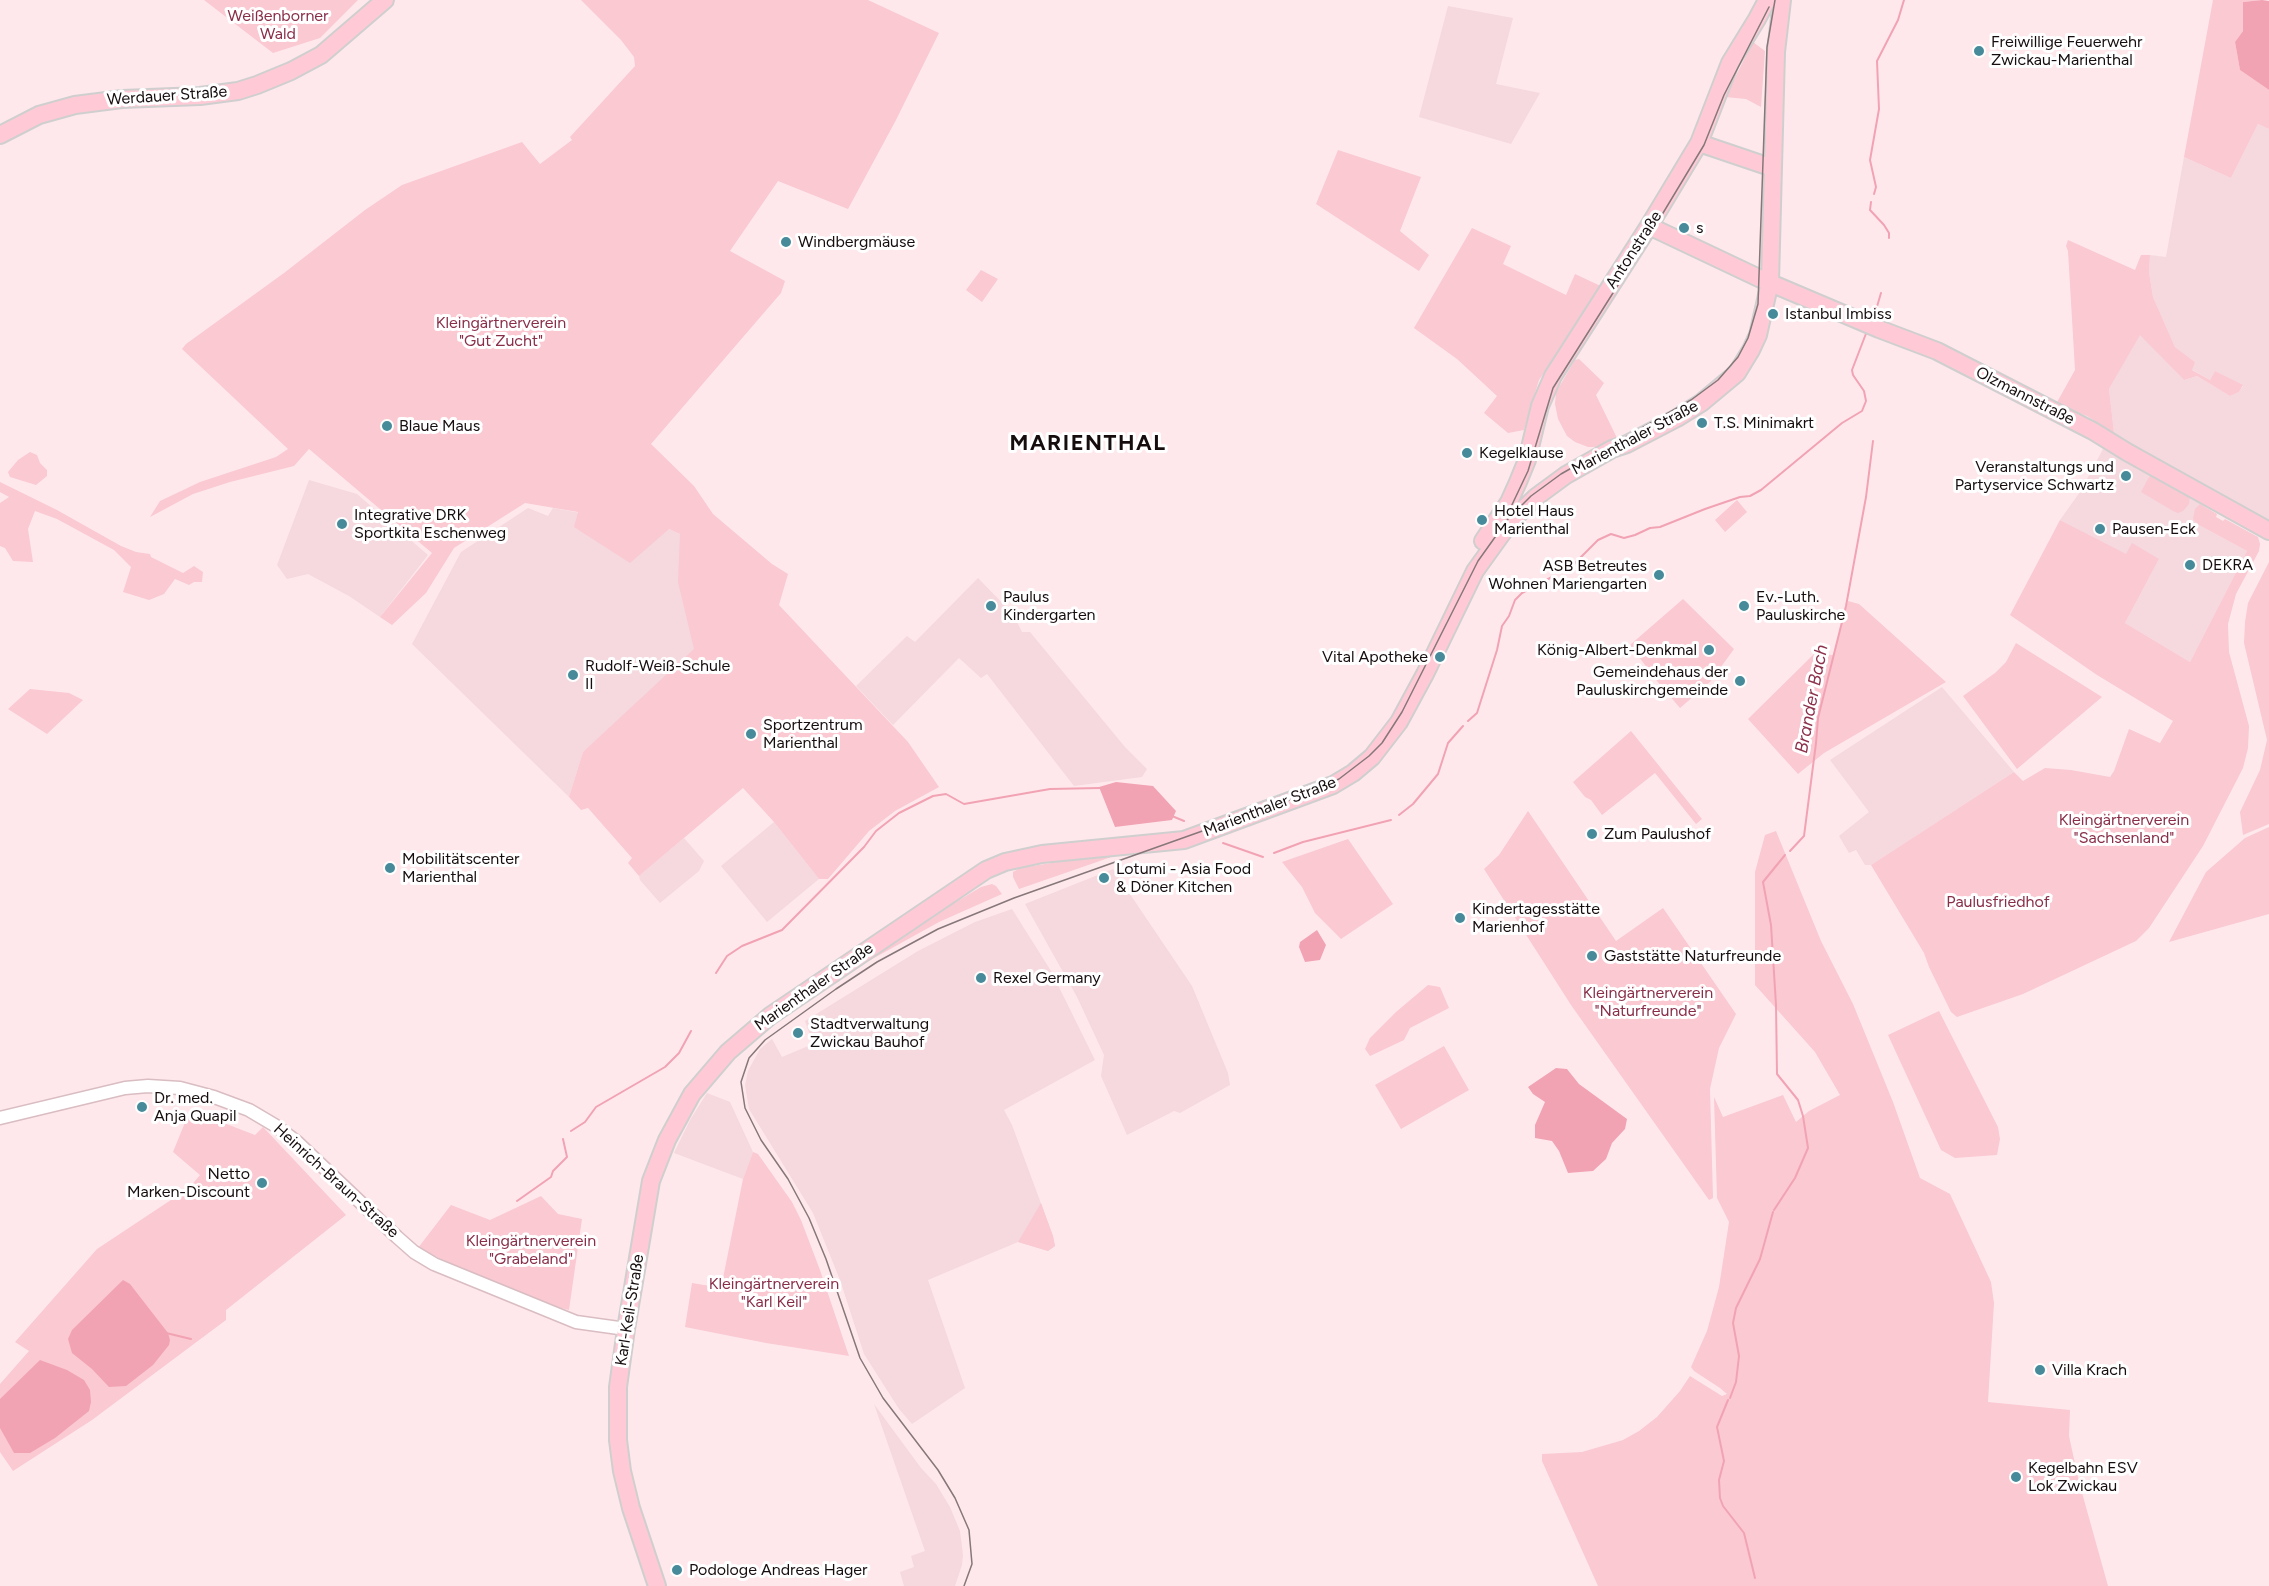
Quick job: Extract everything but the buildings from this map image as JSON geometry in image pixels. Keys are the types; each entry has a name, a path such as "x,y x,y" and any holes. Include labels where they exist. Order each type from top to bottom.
{"main road":[{"name":"Werdauer Straße","path":"0,135 39,115 75,105 122,99 200,96 238,91 257,85 321,55 385,0"},
{"name":"Antonstraße","path":"1509,502 1527,460 1540,406 1553,376 1700,143 1727,68 1767,0"},
{"name":"Marienthaler Straße","path":"1063,851 1185,840 1310,795 1353,773 1378,750 1399,722 1484,556 1511,522 1536,497 1566,475 1612,449 1627,444 1678,417 1701,403 1737,372 1758,335 1770,282 1776,52 1782,0"},
{"path":"1700,143 1773,168"},
{"name":"Olzmannstraße","path":"1649,226 1861,322 1937,351 2090,429 2269,531"},
{"path":"1518,482 1522,492 1536,497"},
{"name":"Marienthaler Straße","path":"728,1052 746,1035 792,1000 976,876 1005,862 1105,841 1170,835 1190,830 1302,789 1326,779 1355,762 1376,740 1393,716 1477,552 1509,502"},
{"name":"Karl-Keil-Straße","path":"657,1586 631,1508 619,1446 619,1382 626,1329 647,1198 657,1165 683,1109 703,1080 728,1052"}],"street":[{"name":"Heinrich-Braun-Straße","path":"0,1118 125,1088 148,1086 180,1088 214,1097 249,1110 297,1142 366,1210 414,1252 576,1322 626,1329"}],"shaded area":[{"path":"2269,1 2269,90 2240,70 2235,42 2243,31 2243,2"},
{"path":"1448,6 1513,18 1496,84 1540,93 1511,144 1419,117"},
{"path":"2258,124 2269,129 2269,523 2221,498 2114,433 2109,389 2140,334 2184,380 2197,376 2230,396 2239,392 2243,386 2215,371 2210,380 2191,369 2195,362 2175,347 2153,297 2149,272 2150,255 2166,257 2184,157 2231,178"},
{"path":"2109,448 2190,495 2200,504 2199,525 2247,551 2190,662 2125,623 2159,559 2126,555 2060,520 2080,492 2103,449"},
{"name":"Integrative DRK Sportkita Eschenweg","path":"309,480 357,494 428,555 380,617 349,596 308,574 287,579 277,565"},
{"name":"Rudolf-Weiß-Schule II","path":"528,508 548,516 553,508 669,529 680,534 747,609 583,752 569,797 412,644 461,552"},
{"path":"978,578 1013,614 1022,632 1030,632 1125,747 1147,769 1142,777 1074,786 987,674 981,678 959,658 893,725 856,686 907,636 915,642"},
{"path":"1942,687 2014,772 1871,865 1865,865 1856,850 1849,853 1839,836 1869,812 1830,760"},
{"path":"1116,782 1153,786 1176,811 1172,820 1115,827 1099,787"},
{"path":"774,822 819,879 767,922 721,866"},
{"path":"684,838 704,861 699,871 660,903 639,876"},
{"path":"1113,869 1192,986 1228,1073 1230,1085 1180,1113 1174,1111 1127,1135 1101,1076 1104,1055 1077,997 1025,904"},
{"path":"1012,909 1051,971 1095,1060 1004,1110 1012,1125 1055,1246 1048,1251 1018,1242 928,1280 965,1388 912,1424 899,1409 864,1354 840,1280 813,1213 749,1109 745,1085 748,1071 760,1049 772,1039 782,1057 813,1044 805,1021 918,951 975,922"},
{"path":"1317,930 1326,945 1320,960 1305,962 1299,947 1300,942"},
{"path":"1556,1068 1567,1069 1579,1084 1627,1119 1625,1129 1612,1143 1606,1159 1593,1171 1568,1173 1552,1141 1535,1138 1535,1125 1545,1102 1533,1094 1528,1087"},
{"path":"707,1093 730,1102 753,1152 743,1179 674,1153 690,1120"},
{"path":"123,1280 130,1284 168,1333 170,1340 169,1345 153,1365 126,1386 109,1387 72,1353 68,1339 72,1330"},
{"path":"40,1360 67,1370 84,1380 90,1390 89,1411 55,1438 30,1453 14,1453 0,1428 0,1399"},
{"path":"874,1404 921,1468 936,1484 950,1507 960,1531 963,1555 955,1586 904,1586 900,1572 914,1567 911,1556 925,1551"}],"green space":[{"name":"Weißenborner Wald","path":"204,0 358,0 320,38 273,53"},
{"name":"Kleingärtnerverein \"Gut Zucht\"","path":"581,0 868,0 939,33 848,209 778,181 730,251 785,281 781,293 651,444 694,486 713,514 772,564 788,574 779,605 908,742 939,787 895,811 869,831 828,879 819,879 774,822 743,788 639,876 628,863 632,858 588,808 581,810 569,797 583,752 694,649 678,582 680,534 669,529 630,563 574,527 578,512 525,503 454,548 426,593 392,625 380,617 432,553 309,449 294,466 193,494 150,517 160,501 200,482 276,457 288,449 182,349 186,344 284,273 365,210 402,185 522,142 540,164 572,140 570,137 635,66 634,57 621,40"},
{"path":"2213,0 2262,0 2243,2 2243,31 2235,42 2240,70 2269,90 2269,129 2258,124 2231,178 2184,157"},
{"path":"1753,42 1765,51 1761,107 1746,99 1725,97"},
{"path":"1338,150 1421,177 1400,231 1429,255 1419,271 1316,204"},
{"path":"1472,228 1511,246 1503,264 1566,295 1575,274 1605,288 1539,380 1524,430 1508,433 1484,413 1497,396 1457,359 1414,328"},
{"path":"2068,240 2135,270 2141,255 2150,255 2149,272 2153,297 2175,347 2195,362 2192,370 2210,380 2215,371 2243,385 2239,392 2230,396 2197,376 2184,380 2140,335 2109,389 2114,433 2087,416 2056,404 2075,370 2066,246"},
{"path":"981,270 998,279 982,302 966,290"},
{"path":"1579,359 1604,383 1596,395 1617,438 1600,447 1588,447 1575,442 1567,436 1558,419 1555,404 1556,392 1575,360"},
{"path":"30,452 37,455 40,463 47,470 47,476 36,485 10,477 8,472 18,460"},
{"path":"2154,474 2190,495 2189,504 2183,511 2178,513 2173,511 2141,492 2149,477"},
{"path":"0,482 57,510 121,546 150,554 151,557 183,573 194,566 203,572 202,582 189,585 175,579 164,594 149,600 123,592 131,567 114,550 57,519 35,511 28,529 33,562 13,561 5,548 0,546 0,503 9,497 0,492"},
{"path":"1737,500 1747,512 1725,532 1715,520"},
{"path":"2200,504 2217,514 2216,517 2223,521 2225,519 2258,537 2260,544 2259,551 2236,594 2228,624 2229,652 2249,726 2248,748 2243,768 2203,846 2149,928 2136,941 2023,994 1957,1017 1951,1012 1924,953 1871,865 2014,772 2023,781 2045,768 2110,777 2129,729 2160,743 2173,721 2097,675 2010,615 2060,520 2126,554 2132,543 2159,559 2125,623 2190,662 2247,551 2199,525 2193,519 2195,509"},
{"path":"2269,562 2269,824 2243,835 2240,812 2260,770 2267,740 2244,643 2245,622 2248,603"},
{"path":"1683,599 1734,649 1710,682 1680,708 1630,645"},
{"path":"1848,601 1859,604 1946,682 1824,753 1798,774 1748,719 1814,654 1833,655"},
{"path":"2016,643 2102,697 2017,769 1963,696 1995,673 2006,662"},
{"path":"30,689 69,693 83,700 47,734 8,709"},
{"path":"1631,731 1702,819 1696,824 1655,773 1602,815 1573,782"},
{"name":"Kleingärtnerverein \"Naturfreunde\"","path":"1528,811 1616,941 1663,908 1736,1014 1719,1048 1710,1089 1713,1198 1709,1200 1571,1005 1484,869 1499,855"},
{"path":"2269,827 2269,914 2169,942 2206,872 2245,838"},
{"path":"1776,831 1821,941 1853,1004 1893,1102 1920,1178 1950,1194 1991,1282 1994,1303 1988,1402 2070,1410 2069,1436 2079,1482 2108,1586 1598,1586 1542,1461 1542,1454 1582,1452 1623,1440 1639,1431 1657,1417 1690,1376 1722,1396 1727,1394 1691,1367 1707,1331 1719,1287 1729,1222 1717,1198 1714,1097 1723,1117 1783,1095 1796,1122 1809,1111 1840,1095 1815,1052 1755,985 1755,872 1765,835"},
{"path":"1348,839 1393,904 1341,939 1315,913 1302,887 1282,862"},
{"path":"1120,852 1120,854 1019,889 1013,877 1013,872 1020,868"},
{"path":"992,884 1002,894 939,922 856,968 939,912 981,887"},
{"path":"1428,985 1440,987 1449,1008 1410,1028 1404,1040 1370,1056 1365,1049 1370,1038"},
{"path":"1939,1011 1998,1127 2000,1139 1997,1155 1955,1158 1941,1150 1888,1035"},
{"path":"1444,1046 1469,1090 1401,1129 1375,1085"},
{"path":"190,1110 255,1135 263,1127 346,1215 226,1310 226,1320 92,1420 13,1471 0,1452 0,1384 29,1351 15,1342 97,1249 189,1188 200,1175 173,1152"},
{"name":"Kleingärtnerverein \"Karl Keil\"","path":"753,1152 758,1154 792,1202 801,1220 849,1356 685,1327 692,1283 716,1287 722,1283 743,1179"},
{"name":"Kleingärtnerverein \"Grabeland\"","path":"541,1196 558,1214 582,1219 569,1310 534,1301 418,1248 451,1205 490,1220"},
{"path":"1041,1203 1055,1246 1048,1251 1018,1242"}],"waterway":[{"path":"1874,194 1876,187 1870,160 1879,109 1877,61 1898,20 1904,0"},
{"path":"1871,202 1870,210 1884,225 1889,238"},
{"path":"1873,320 1881,293"},
{"path":"1569,569 1598,540 1611,534 1624,538 1635,535 1740,497 1750,496 1761,490 1842,423 1862,411 1866,401 1864,391 1852,370 1867,331"},
{"name":"Brander Bach","path":"1790,851 1804,836 1818,718 1846,606 1866,497 1873,441"},
{"path":"1468,721 1477,713 1497,650 1502,626 1515,600 1522,593 1552,577"},
{"path":"1399,815 1413,804 1438,774 1448,743 1463,726"},
{"path":"716,973 727,956 742,946 782,930 864,847 876,831 899,813 933,796 946,794 964,804 1050,789 1100,788"},
{"path":"1172,816 1184,821"},
{"path":"1274,853 1303,842 1391,820"},
{"path":"1223,843 1263,857"},
{"name":"Brander Bach","path":"1774,1210 1795,1178 1808,1148 1798,1100 1777,1074 1771,925 1763,882 1785,855"},
{"path":"571,1131 585,1122 596,1107 665,1067 679,1053 691,1031"},
{"path":"517,1201 551,1177 553,1171 567,1157 563,1139"},
{"name":"Brander Bach","path":"1730,1398 1736,1382 1739,1356 1733,1323 1736,1308 1760,1259 1773,1212"},
{"path":"166,1333 191,1339"},
{"name":"Brander Bach","path":"1728,1400 1717,1427 1724,1461 1719,1480 1720,1498 1723,1506 1744,1533 1755,1578"}],"tram line":[{"path":"964,1586 972,1564 969,1530 955,1498 938,1470 883,1398 860,1358 826,1259 809,1218 788,1179 761,1140 745,1108 741,1082 749,1058 765,1040 836,989 877,962 938,929 1014,898 1312,792 1339,779 1382,743 1402,712 1478,561 1508,519 1531,496 1561,474 1691,400 1718,380 1738,357 1748,338 1758,304 1767,47 1775,0"},
{"path":"1509,511 1528,471 1553,388 1704,145 1724,95 1769,7"}],"place":[{"name":"Freiwillige Feuerwehr Zwickau-Marienthal","path":"1979,51"},
{"name":"s","path":"1684,228"},
{"name":"Windbergmäuse","path":"786,242"},
{"name":"Istanbul Imbiss","path":"1773,314"},
{"name":"T.S. Minimakrt","path":"1702,423"},
{"name":"Blaue Maus","path":"387,426"},
{"name":"Kegelklause","path":"1467,453"},
{"name":"Veranstaltungs und Partyservice Schwartz","path":"2126,476"},
{"name":"Hotel Haus Marienthal","path":"1482,520"},
{"name":"Integrative DRK Sportkita Eschenweg","path":"342,524"},
{"name":"Pausen-Eck","path":"2100,529"},
{"name":"DEKRA","path":"2190,565"},
{"name":"ASB Betreutes Wohnen Mariengarten","path":"1659,575"},
{"name":"Paulus Kindergarten","path":"991,606"},
{"name":"Ev.-Luth. Pauluskirche","path":"1744,606"},
{"name":"König-Albert-Denkmal","path":"1709,650"},
{"name":"Vital Apotheke","path":"1440,657"},
{"name":"Rudolf-Weiß-Schule II","path":"573,675"},
{"name":"Gemeindehaus der Pauluskirchgemeinde","path":"1740,681"},
{"name":"Sportzentrum Marienthal","path":"751,734"},
{"name":"Zum Paulushof","path":"1592,834"},
{"name":"Mobilitätscenter Marienthal","path":"390,868"},
{"name":"Lotumi - Asia Food & Döner Kitchen","path":"1104,878"},
{"name":"Kindertagesstätte Marienhof","path":"1460,918"},
{"name":"Gaststätte Naturfreunde","path":"1592,956"},
{"name":"Rexel Germany","path":"981,978"},
{"name":"Stadtverwaltung Zwickau Bauhof","path":"798,1033"},
{"name":"Dr. med. Anja Quapil","path":"142,1107"},
{"name":"Netto Marken-Discount","path":"262,1183"},
{"name":"Villa Krach","path":"2040,1370"},
{"name":"Kegelbahn ESV Lok Zwickau","path":"2016,1477"},
{"name":"Podologe Andreas Hager","path":"677,1570"}],"district":[{"name":"MARIENTHAL","path":"1088,444"}],"park label":[{"name":"Kleingärtnerverein \"Sachsenland\"","path":"2124,829"},
{"name":"Paulusfriedhof","path":"1998,902"}]}
